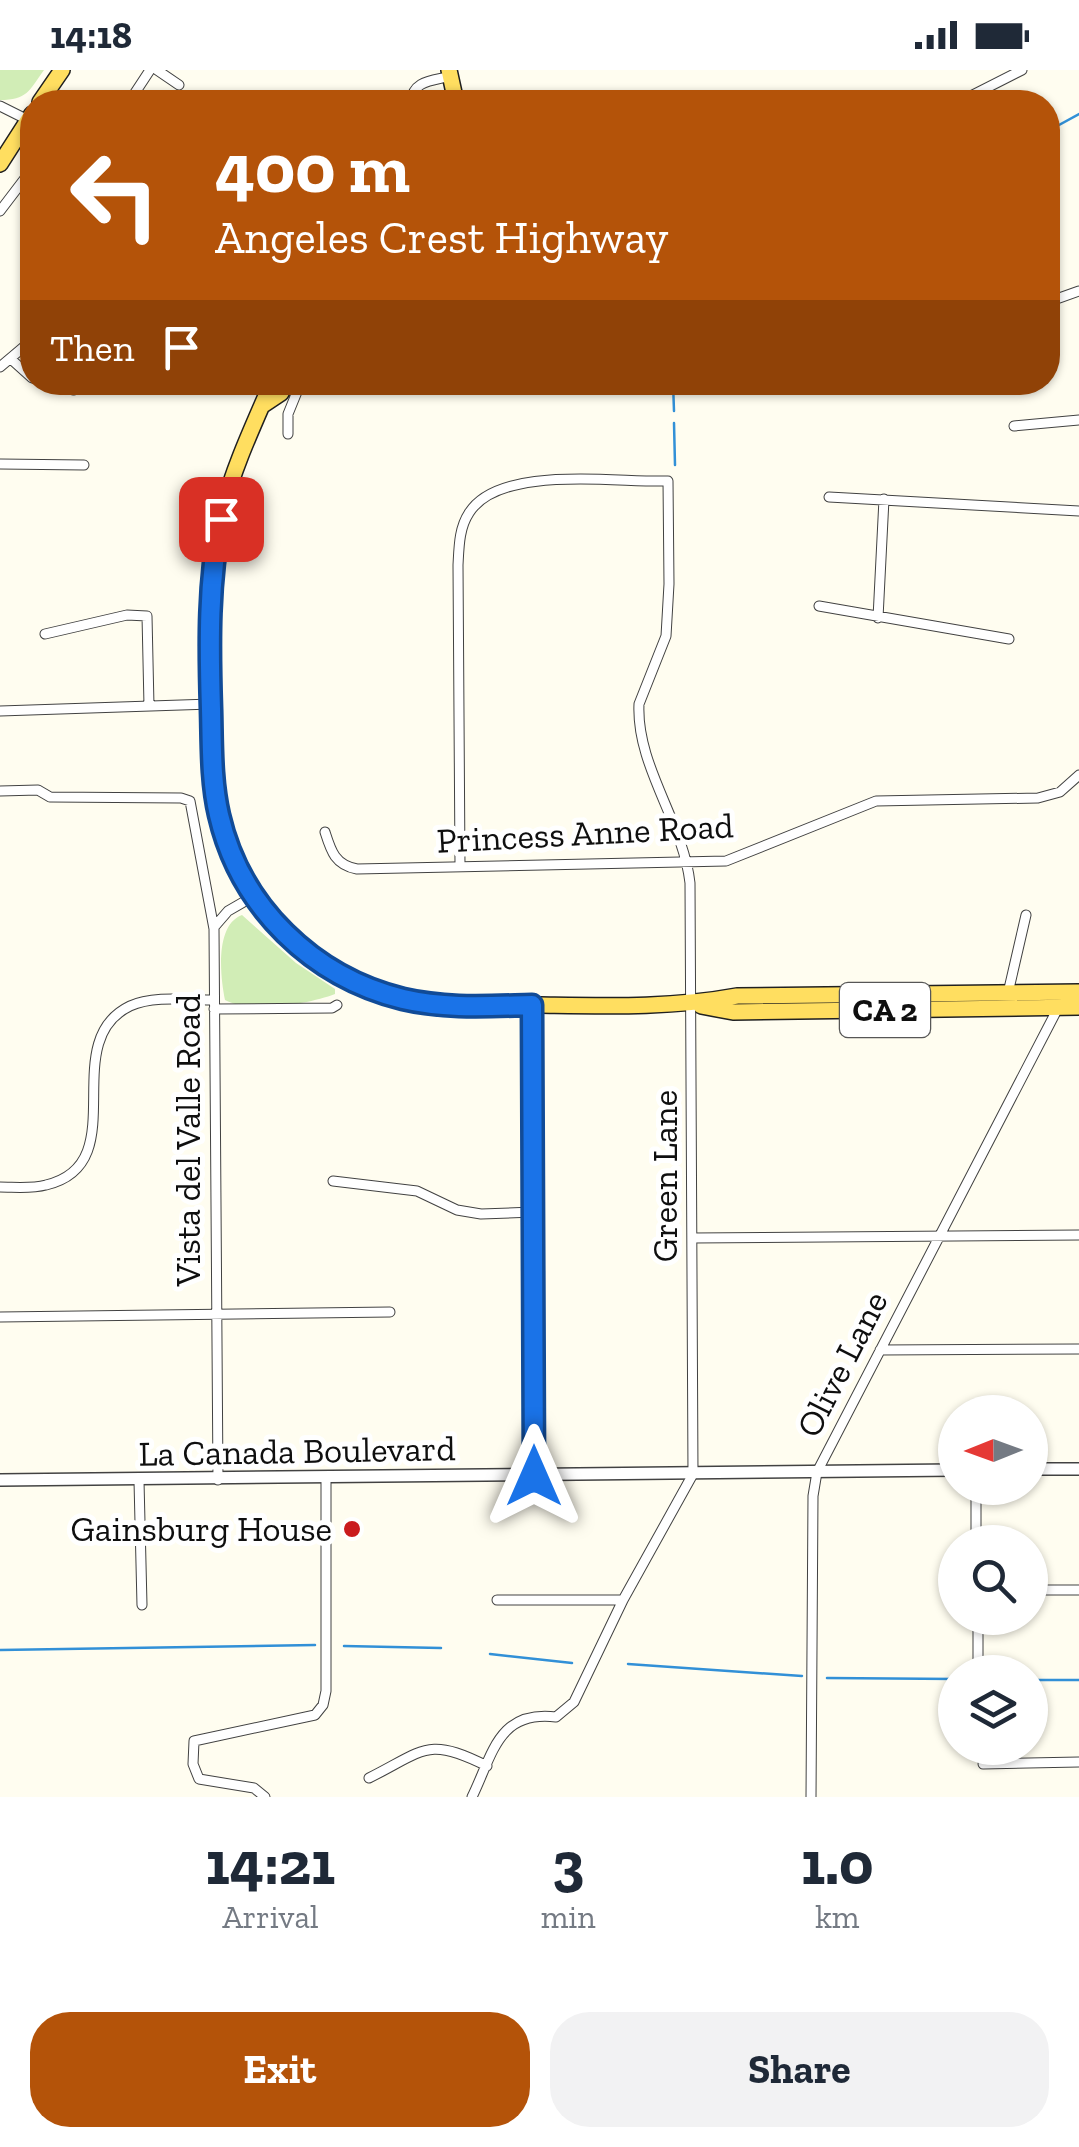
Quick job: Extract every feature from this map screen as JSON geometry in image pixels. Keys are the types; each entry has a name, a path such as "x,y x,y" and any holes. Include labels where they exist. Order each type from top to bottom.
{"main road":[{"path":"0,164 20,135"},
{"name":"CA 2","path":"266,395 221,519 213,572 211,704 218,814 232,854 254,896 298,947 355,983 406,1000 447,1006 692,1005 733,1012 1068,997"},
{"path":"262,405 279,395"},
{"name":"CA 2","path":"692,1005 737,996 1008,993 1068,997 1079,1007"}],"street":[{"path":"138,90 154,70 179,84"},
{"path":"994,70 1000,81"},
{"path":"982,90 1022,70"},
{"path":"414,90 450,73"},
{"path":"0,212 20,185"},
{"path":"0,367 20,352"},
{"path":"12,360 20,367"},
{"path":"288,434 288,414 296,395"},
{"path":"1014,426 1079,420"},
{"path":"0,464 84,465"},
{"name":"Green Lane","path":"460,865 459,542 470,511 484,496 511,485 668,482 666,636 638,704 638,716 648,759 688,862 693,1474 623,1600 574,1702 556,1718 526,1716 514,1721 504,1732 472,1797"},
{"path":"829,497 1079,511"},
{"path":"878,618 884,499"},
{"path":"819,606 1009,639"},
{"path":"45,634 127,615 146,616 149,706"},
{"path":"0,711 211,704"},
{"name":"Princess Anne Road","path":"325,832 332,852 344,867 433,869 460,865 688,862 737,858 876,801 1038,798 1060,792 1079,776"},
{"name":"Vista del Valle Road","path":"0,791 38,790 50,797 190,801 214,928 218,1480"},
{"path":"214,928 228,911 254,896"},
{"path":"1008,993 1026,915"},
{"name":"Olive Lane","path":"811,1797 813,1496 817,1472 1068,997"},
{"path":"0,1187 50,1184 74,1172 83,1162 94,1124 95,1047 116,1014 140,1002 332,1008 337,1005"},
{"path":"532,1005 534,1476"},
{"path":"332,1182 417,1191 457,1210 481,1214 533,1212"},
{"path":"692,1238 1079,1235"},
{"path":"0,1317 390,1312"},
{"path":"880,1350 1079,1350"},
{"path":"1048,1470 1079,1469"},
{"name":"La Canada Boulevard","path":"0,1480 938,1470"},
{"path":"265,1797 254,1788 199,1779 193,1764 194,1742 315,1715 323,1704 326,1479"},
{"path":"139,1481 142,1605"},
{"path":"1048,1590 1079,1590"},
{"path":"497,1600 623,1600"},
{"path":"368,1778 436,1747 456,1750 487,1766"},
{"path":"1048,1763 1079,1762"}],"green space":[{"path":"0,70 44,70 30,90 20,90 16,98 0,100"},
{"path":"242,915 296,963 335,989 335,994 264,1007 225,1000 223,940 233,921"}],"waterway":[{"path":"1060,124 1079,114"},
{"path":"673,395 674,411"},
{"path":"674,423 675,465"},
{"path":"0,1650 315,1645"},
{"path":"344,1646 441,1648"},
{"path":"490,1654 572,1663"},
{"path":"628,1664 802,1676"},
{"path":"827,1678 938,1679"},
{"path":"1048,1680 1079,1680"}],"place":[{"name":"Gainsburg House","path":"352,1529"}],"route":[{"path":"221,519 211,616 214,780 224,834 254,896 298,947 355,983 406,1000 447,1006 532,1005 534,1476"}]}
